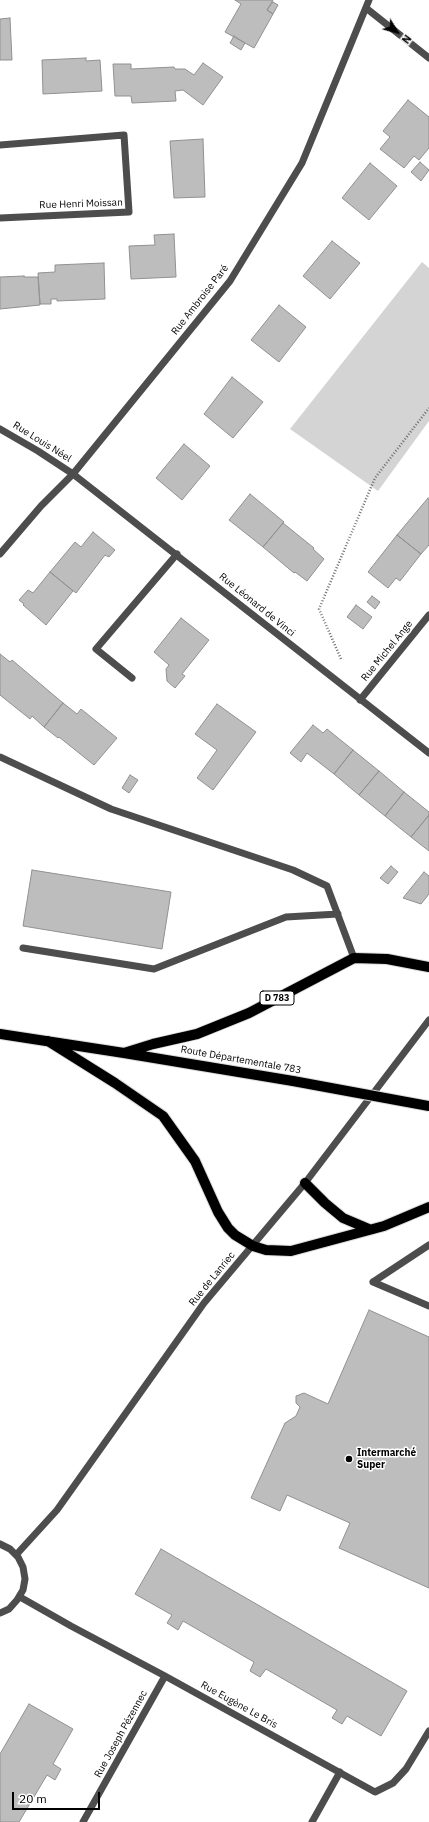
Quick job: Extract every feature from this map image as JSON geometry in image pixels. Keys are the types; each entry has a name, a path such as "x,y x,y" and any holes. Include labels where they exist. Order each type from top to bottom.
{"main road":[{"name":"D 783","path":"124,1053 153,1044 197,1034 249,1013 354,958 387,959 429,967"},
{"name":"D 783","path":"0,1034 48,1041"},
{"name":"Route Départementale 783","path":"48,1041 293,1081 429,1106"},
{"path":"48,1041 115,1083 163,1116 195,1161 218,1212 228,1228 253,1246 266,1250 291,1251 402,1219 429,1207"},
{"path":"305,1183 343,1218 369,1229"}],"street":[{"name":"Rue Ambroise Paré","path":"0,554 41,506 73,474 230,281 302,163 369,0"},
{"path":"366,8 429,58"},
{"name":"Rue Henri Moissan","path":"0,144 124,135 129,212 0,218"},
{"name":"Rue Louis Néel","path":"0,429 38,451 73,474"},
{"name":"Rue Léonard de Vinci","path":"73,474 178,554 360,700 429,753"},
{"path":"132,678 96,649 178,554"},
{"name":"Rue Michel Ange","path":"360,700 429,615"},
{"path":"0,757 111,809 293,870 327,886 354,958"},
{"path":"23,948 154,969 286,917 338,914"},
{"name":"Rue de Lanriec","path":"16,1555 54,1513 204,1303 305,1183 429,1020"},
{"path":"429,1244 374,1282 429,1306"},
{"path":"0,1544 10,1549 16,1555 23,1567 25,1579 20,1596 9,1609 0,1613"},
{"name":"Rue Eugène Le Bris","path":"20,1596 71,1626 375,1792 393,1783 406,1769 429,1731"},
{"name":"Rue Joseph Pézennec","path":"83,1822 165,1676"},
{"path":"312,1822 340,1772"}],"path":[{"path":"344,665 319,609 374,478 429,408"}],"shaded area":[{"path":"422,262 429,268 429,421 378,491 290,429"}],"building":[{"path":"235,0 273,0 267,10 273,14 254,48 225,32 241,4"},
{"path":"273,2 278,5 273,14 267,10"},
{"path":"10,18 12,60 0,60 0,19"},
{"path":"234,36 245,43 241,50 230,43"},
{"path":"86,58 86,61 100,60 102,91 43,94 42,60"},
{"path":"203,63 223,77 203,105 183,90 175,91 176,101 132,103 131,96 115,96 113,64 131,64 131,69 174,67 175,69 185,69 194,75"},
{"path":"408,100 429,117 429,148 419,160 414,156 404,168 380,149 390,137 383,131"},
{"path":"203,139 205,197 174,198 170,141"},
{"path":"420,162 429,170 421,181 411,172"},
{"path":"370,163 397,186 369,220 342,198"},
{"path":"174,234 176,277 131,279 129,246 155,245 154,235"},
{"path":"332,241 360,263 330,299 303,276"},
{"path":"104,263 105,299 57,301 57,299 51,299 51,304 40,304 38,273 55,272 55,265"},
{"path":"0,277 38,277 40,305 0,309"},
{"path":"279,305 306,327 279,362 251,340"},
{"path":"232,377 263,402 233,438 204,414"},
{"path":"184,444 210,466 182,500 156,478"},
{"path":"250,494 284,522 263,547 229,520"},
{"path":"428,498 429,545 421,554 397,535"},
{"path":"283,523 314,548 313,549 324,559 307,581 295,572 294,573 263,547"},
{"path":"93,532 115,550 109,557 105,555 76,593 50,572 75,542 81,547"},
{"path":"397,535 421,554 400,581 396,578 388,588 368,572"},
{"path":"50,572 73,591 46,625 19,600 28,590 33,593"},
{"path":"372,596 380,602 375,609 367,602"},
{"path":"356,605 372,617 363,629 347,617"},
{"path":"181,618 209,640 182,674 185,676 175,688 167,681 166,669 169,665 154,652"},
{"path":"0,654 10,662 12,660 63,703 44,727 32,716 30,719 0,695"},
{"path":"63,703 77,714 81,709 117,738 94,765 44,727"},
{"path":"217,704 256,732 213,790 197,778 217,750 195,734"},
{"path":"313,725 323,733 327,729 353,750 334,774 307,753 301,762 290,753"},
{"path":"353,750 379,771 359,795 334,774"},
{"path":"379,771 404,792 385,816 359,795"},
{"path":"130,775 138,780 129,793 122,788"},
{"path":"404,792 429,812 429,815 411,837 385,816"},
{"path":"429,815 429,851 411,837"},
{"path":"391,866 398,872 388,884 380,878"},
{"path":"32,870 171,892 162,949 23,926"},
{"path":"424,872 429,876 429,894 421,904 403,898"},
{"name":"Intermarché Super","path":"369,1310 429,1337 429,1588 339,1548 350,1523 287,1495 280,1511 251,1498 285,1423 296,1416 300,1407 296,1403 296,1396 304,1393 328,1404"},
{"path":"161,1549 407,1691 381,1736 347,1716 342,1724 332,1718 337,1710 266,1669 260,1677 250,1671 254,1662 183,1621 178,1630 167,1623 172,1615 135,1594"},
{"path":"29,1704 73,1729 53,1764 61,1769 55,1780 47,1775 19,1822 0,1822 0,1754"}],"place":[{"name":"Intermarché Super","path":"349,1459"}]}
